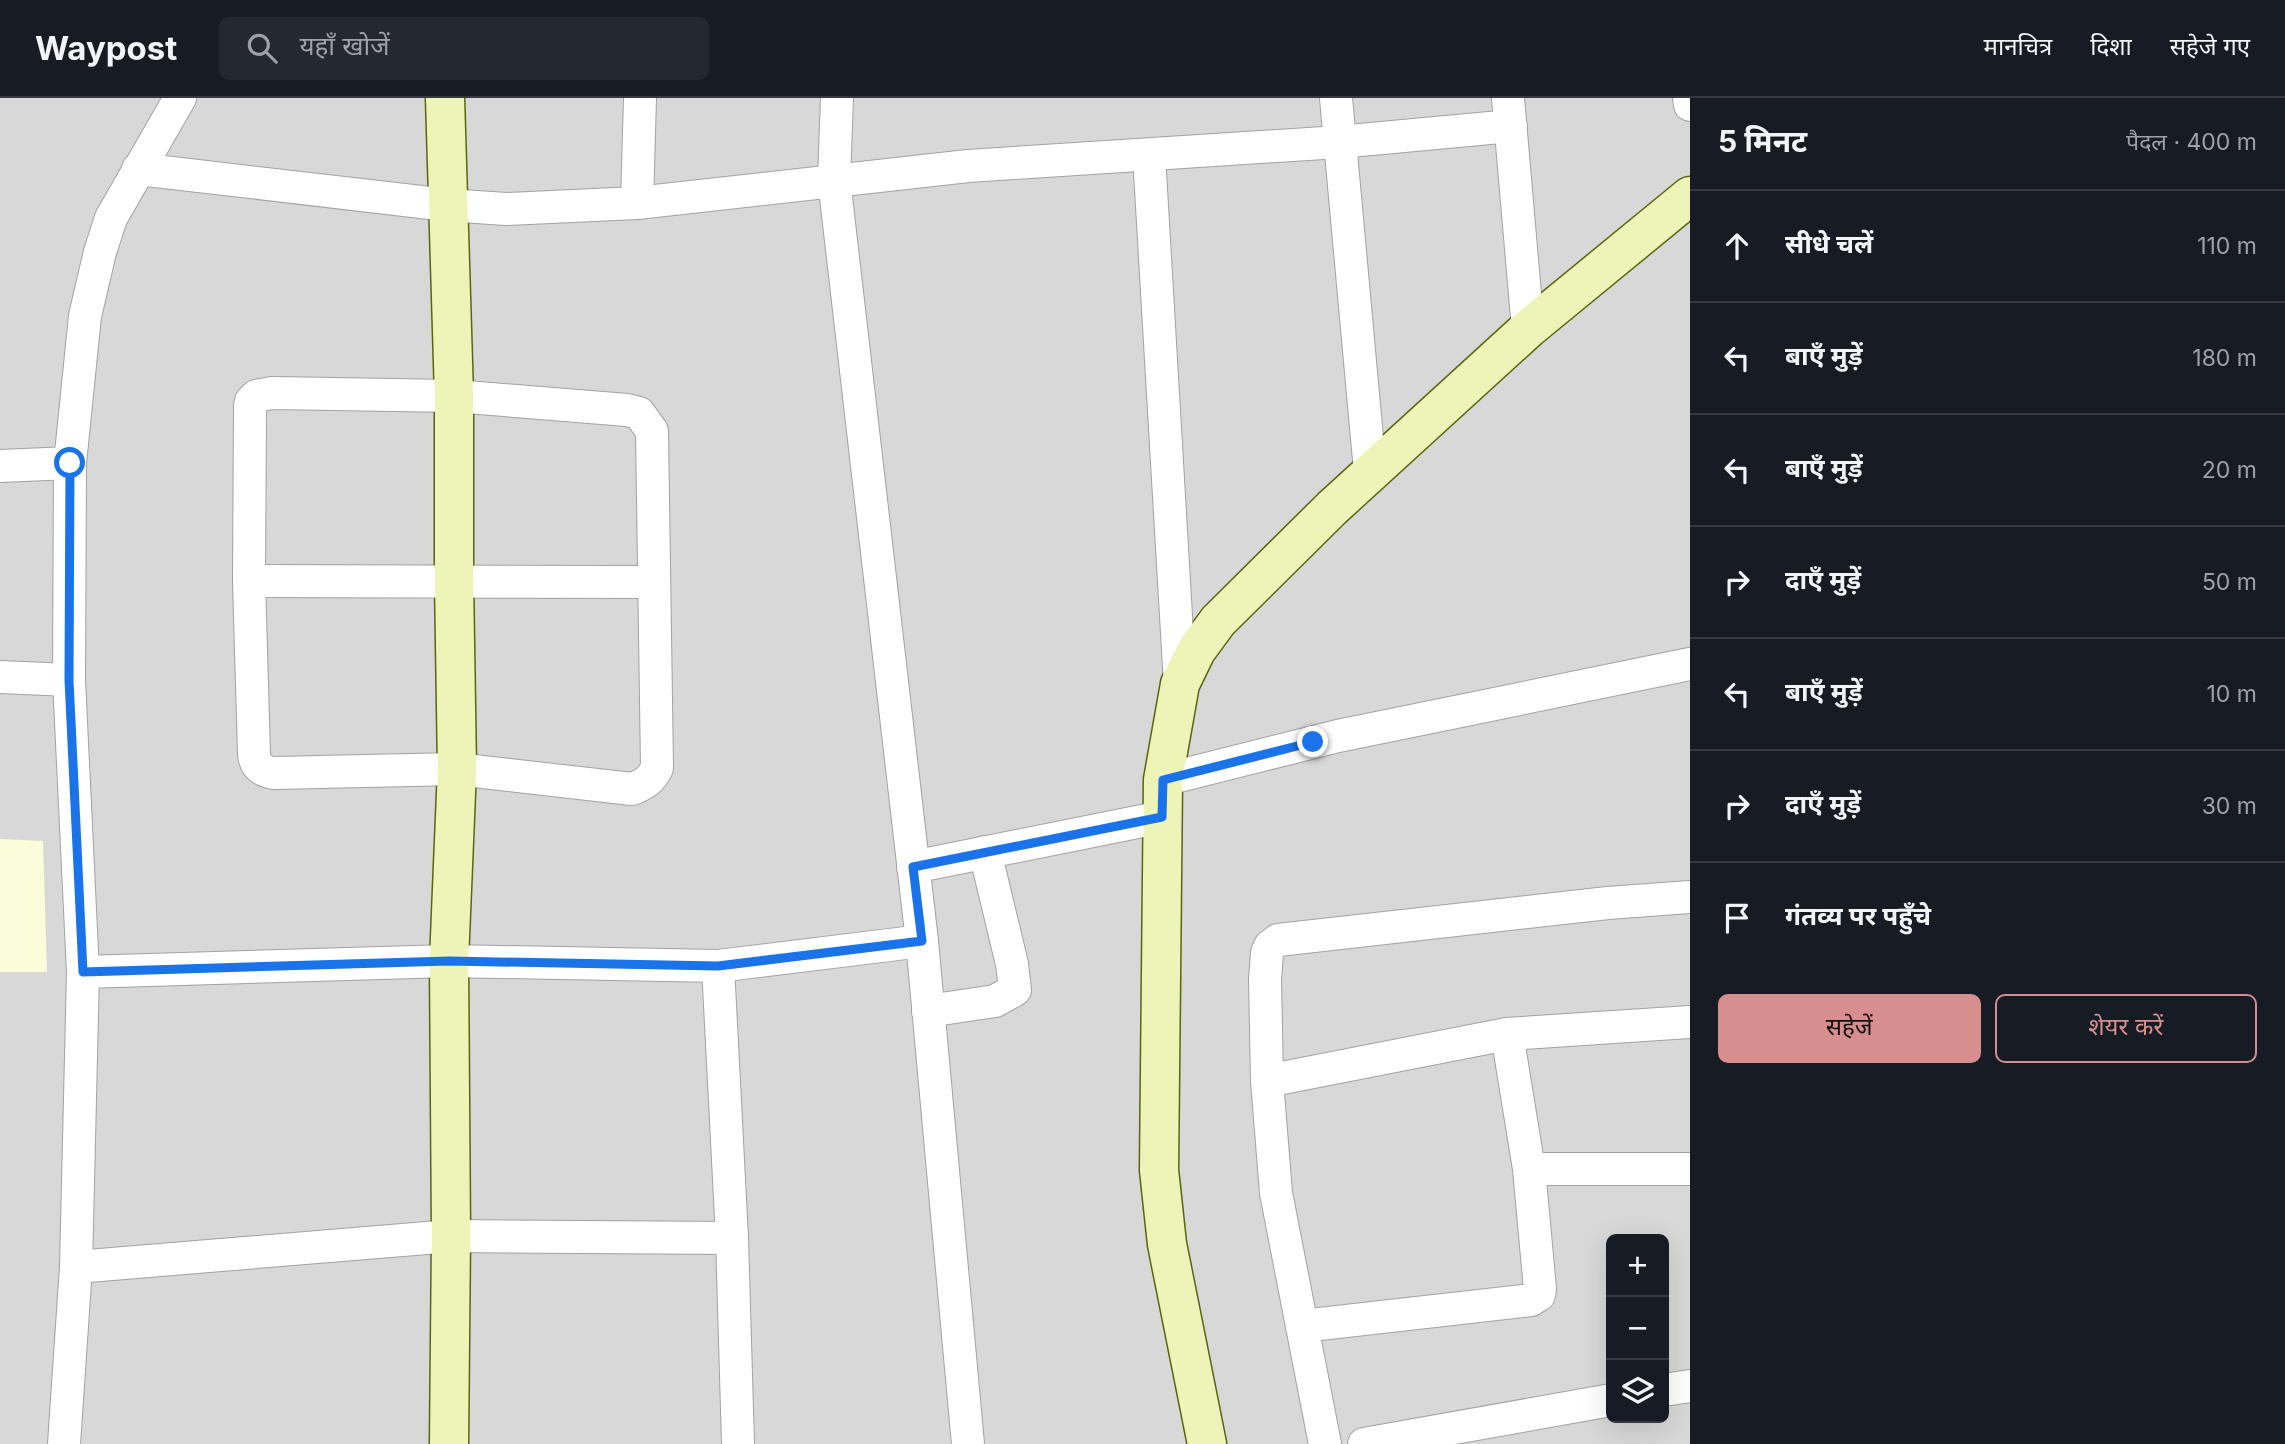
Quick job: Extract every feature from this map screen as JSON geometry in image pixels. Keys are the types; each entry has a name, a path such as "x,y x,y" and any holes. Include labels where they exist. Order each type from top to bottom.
{"street":[{"path":"64,1444 76,1267 83,972 69,680 70,463 85,316 100,252 111,218 180,98"},
{"path":"445,98 454,396 457,769 449,961 449,1444"},
{"path":"637,203 640,98"},
{"path":"836,98 835,180 922,941 968,1444"},
{"path":"1336,98 1370,471"},
{"path":"1689,98 1690,105"},
{"path":"138,169 447,205 506,209 637,203 968,166 1339,142 1510,112 1528,329"},
{"path":"1149,155 1180,684 1163,780 1159,1156 1167,1244 1207,1444"},
{"path":"1180,684 1196,652 1218,621 1370,471 1528,329 1690,196"},
{"path":"272,393 454,396 627,410 643,416 652,431 657,768 652,778 632,789 457,769 274,773 261,769 254,754 249,581 250,406 253,398 272,393"},
{"path":"0,466 70,463"},
{"path":"249,581 654,582"},
{"path":"1163,780 1338,736 1690,664"},
{"path":"0,677 69,680"},
{"path":"913,867 1162,817"},
{"path":"929,1011 995,1001 1015,990 1013,964 985,852"},
{"path":"1325,1444 1276,1193 1266,1081 1267,953 1270,946 1278,940 1690,897"},
{"path":"83,972 449,961 718,966 922,941"},
{"path":"718,966 732,1238 737,1444"},
{"path":"1266,1081 1507,1034 1690,1022"},
{"path":"1302,1326 1535,1298 1540,1289 1529,1170 1507,1034"},
{"path":"1529,1170 1690,1170"},
{"path":"76,1267 451,1236 732,1238"},
{"path":"1669,1389 1690,1386"},
{"path":"1364,1444 1606,1401"}],"shaded area":[{"path":"0,98 1690,98 1690,1444 0,1444"},
{"path":"0,839 43,841 47,972 0,972"}],"route":[{"path":"70,463 69,680 83,972 449,961 718,966 922,941 913,867 1162,817 1163,780 1313,742"}]}
